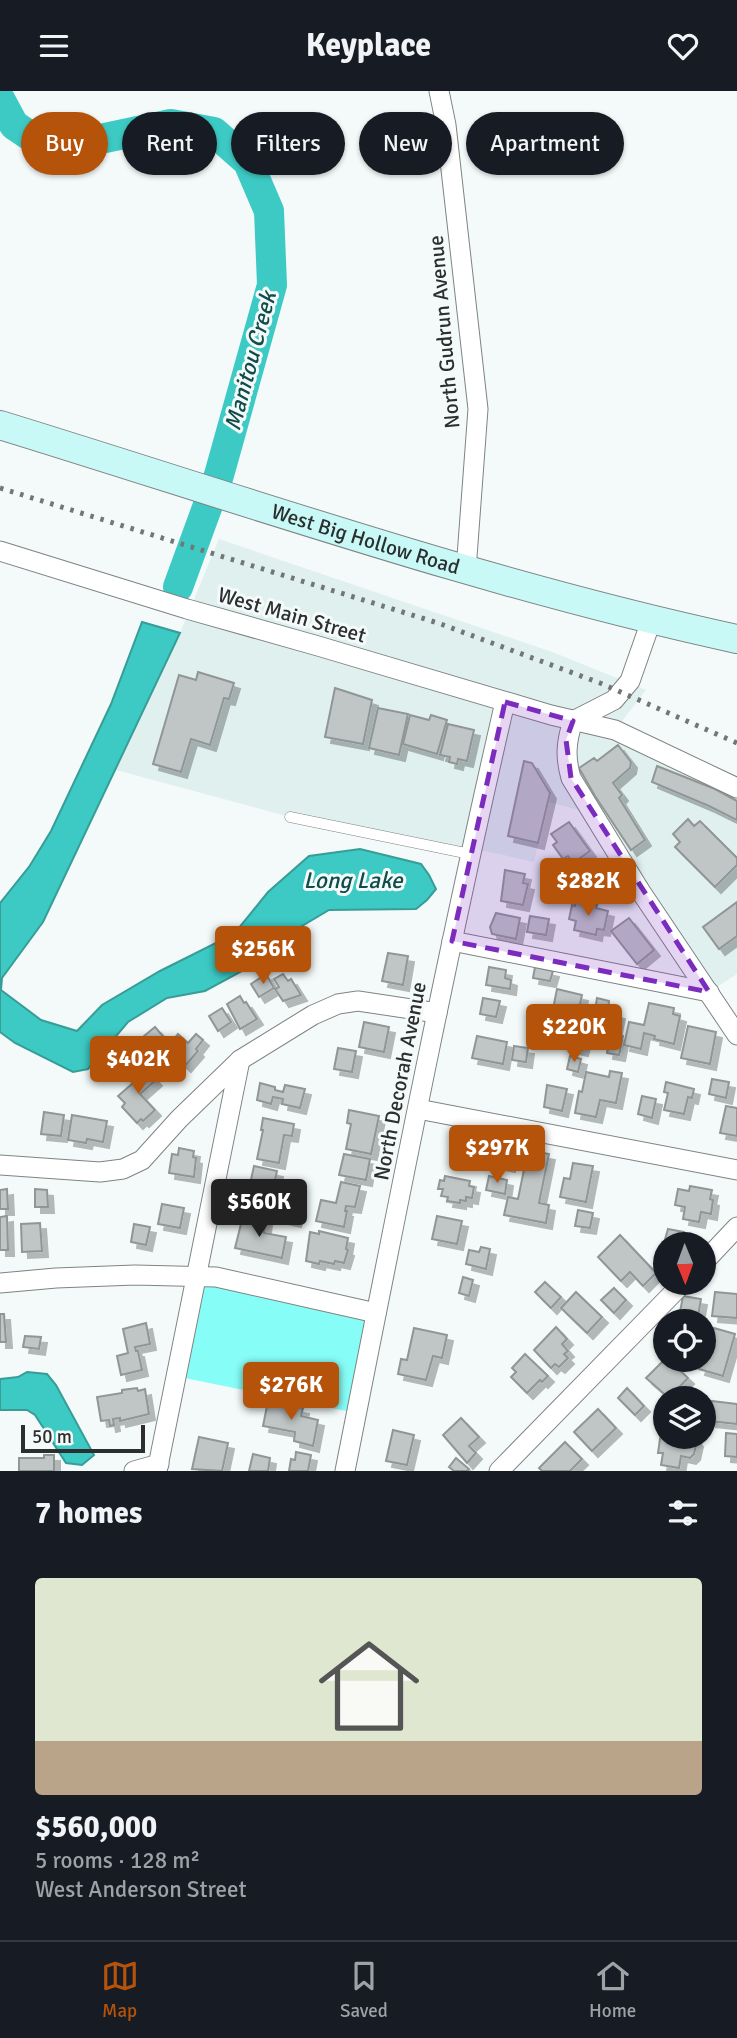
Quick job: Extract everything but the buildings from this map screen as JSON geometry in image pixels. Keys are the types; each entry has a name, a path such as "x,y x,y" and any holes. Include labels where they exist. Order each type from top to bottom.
{"main road":[{"name":"West Big Hollow Road","path":"0,425 466,570 651,621 737,639"}],"street":[{"name":"North Gudrun Avenue","path":"439,91 446,125 478,409 466,570"},
{"name":"West Main Street","path":"0,551 162,602 505,702 615,730 737,788"},
{"path":"651,621 630,681 614,700 573,721 566,740 566,762 571,778 639,889 737,1035"},
{"name":"North Decorah Avenue","path":"345,1471 470,854 505,702"},
{"path":"588,878 639,889"},
{"path":"452,941 709,992"},
{"path":"0,1165 100,1173 123,1169 142,1160 179,1119 240,1060 313,1014 338,1004 358,1001 437,1013"},
{"path":"134,1471 158,1468 240,1060"},
{"path":"418,1109 737,1170"},
{"path":"716,1249 737,1227"},
{"path":"0,1283 135,1275 216,1277 376,1313"},
{"path":"499,1471 672,1295"}],"lane":[{"path":"290,817 470,854"}],"highlighted area":[{"path":"505,702 573,721 566,740 571,778 709,992 452,941"}],"shaded area":[{"path":"219,539 555,653 646,690 616,729 737,788 737,974 709,992 592,813 548,802 534,862 485,851 470,854 290,817 116,770 180,633"},
{"path":"196,1277 376,1313 356,1413 175,1376"}],"water":[{"name":"Long Lake","path":"142,622 180,633 43,922 2,978 1,990 41,1020 77,1031 102,1005 160,971 234,934 268,892 309,856 360,849 421,864 436,889 416,909 329,910 292,932 264,959 205,991 167,998 128,1022 88,1069 73,1072 15,1043 0,1032 0,903 29,867 51,831 111,704"},
{"path":"27,1372 47,1374 56,1385 94,1455 82,1465 66,1463 35,1415 27,1410 0,1410 0,1379 18,1377"}],"waterway":[{"name":"Manitou Creek","path":"0,99 14,125 42,144 72,145 171,124 214,132 248,162 269,211 272,285 219,475 178,587"}],"railway":[{"path":"0,488 438,623 600,683 737,743"}]}
